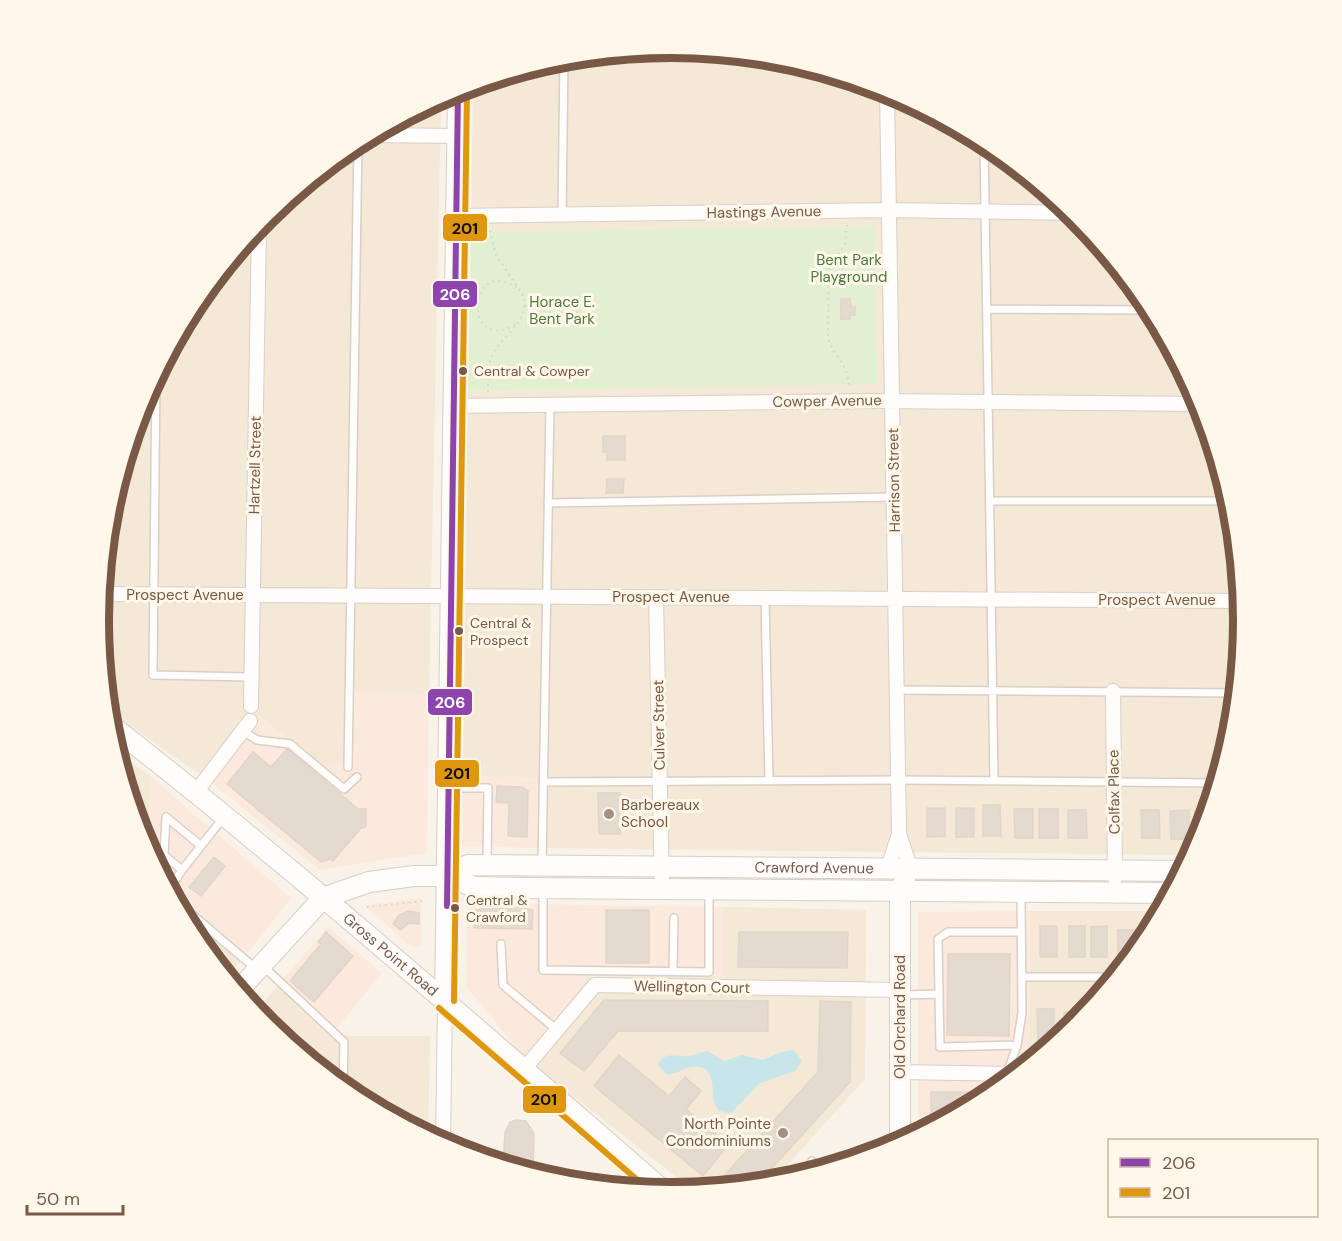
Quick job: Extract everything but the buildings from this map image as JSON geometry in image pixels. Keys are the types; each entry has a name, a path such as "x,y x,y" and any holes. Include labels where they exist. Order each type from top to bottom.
{"main road":[{"path":"445,1001 458,100"},
{"name":"Gross Point Road","path":"121,733 196,792 323,898 654,1182"},
{"name":"Crawford Avenue","path":"448,876 468,865 1174,871"},
{"name":"Old Orchard Road","path":"888,868 900,890"},
{"name":"Old Orchard Road","path":"900,1134 900,890 911,868"},
{"name":"Crawford Avenue","path":"243,985 323,898 369,882 414,876 448,876 474,887 1163,893"}],"street":[{"name":"Harrison Street","path":"887,102 899,834 911,868"},
{"path":"388,135 457,136"},
{"name":"Hastings Avenue","path":"456,216 890,210 1057,213"},
{"name":"Hartzell Street","path":"250,706 259,239"},
{"name":"Cowper Avenue","path":"453,406 893,401 1189,404"},
{"name":"Prospect Avenue","path":"110,594 1232,600"},
{"name":"Culver Street","path":"656,597 662,889"},
{"name":"Colfax Place","path":"1113,691 1115,892"},
{"path":"196,792 247,726"},
{"name":"Harrison Street","path":"888,868 899,834"},
{"name":"Wellington Court","path":"524,1069 595,986 900,992"},
{"path":"443,1134 445,1001"},
{"path":"900,1072 1002,1074"}],"lane":[{"path":"562,215 564,69"},
{"path":"348,767 358,154"},
{"path":"984,154 994,780"},
{"path":"987,309 1139,310"},
{"path":"156,397 153,675 251,677"},
{"path":"542,866 550,405"},
{"path":"548,503 894,497"},
{"path":"990,501 1220,501"},
{"path":"765,598 769,781"},
{"path":"897,690 1228,693"},
{"path":"247,726 257,740 290,744 344,789 357,777"},
{"path":"543,782 994,780 1209,783"},
{"path":"448,788 488,788 487,865"},
{"path":"174,882 200,845 225,816"},
{"path":"182,870 164,855 166,818 200,845"},
{"path":"543,888 543,970 709,972 709,890"},
{"path":"1008,1070 1017,1045 1022,1013 1021,891"},
{"path":"190,911 259,967 344,1042 343,1076"},
{"path":"673,971 674,918"},
{"path":"1017,1045 940,1047 938,939 948,932 1021,932"},
{"path":"501,944 503,985 557,1030"},
{"path":"1022,977 1106,977"},
{"path":"900,992 939,994"}],"path":[{"path":"847,225 845,244 830,269 828,327 830,344 847,370 849,387"},
{"path":"488,392 491,358 520,321 526,306 520,290 496,255 490,231"},
{"path":"520,290 511,284 500,282 489,284 481,291 476,307 477,314 489,327 506,329 520,321"},
{"path":"577,316 578,302"},
{"path":"526,306 556,314 577,310"},
{"path":"367,907 424,901"}],"shaded area":[{"path":"671,58 744,63 781,69 852,88 920,116 952,134 983,153 1042,198 1094,250 1117,278 1158,340 1190,405 1214,475 1222,511 1232,584 1232,657 1228,694 1214,766 1181,855 538,848 538,778 463,776 468,391 877,383 875,226 471,232 473,95 561,69 634,60"},
{"path":"441,108 429,694 348,692 348,764 319,764 208,780 118,718 110,657 110,584 120,511 139,440 152,405 184,339 225,278 248,250 300,198 329,175 390,134"},
{"path":"348,692 429,694 427,853 320,870 208,780 259,715 319,764 348,764"},
{"path":"127,760 149,775 150,830"},
{"path":"149,775 291,898 245,956 189,909 167,869 150,830"},
{"path":"463,776 538,778 538,848 462,846"},
{"path":"421,898 421,947 411,947 365,905"},
{"path":"467,903 723,907 723,976 587,977 525,1058 466,986"},
{"name":"North Pointe Condominiums","path":"723,907 866,910 865,1079 781,1172 744,1178 682,1182 525,1058 587,977 723,976"},
{"path":"189,909 245,956 232,971"},
{"path":"1030,911 1152,911 1117,963 1094,991 1029,1053"},
{"path":"1030,911 1029,1053 1013,1066 986,1067 987,1085 918,1126 918,912"},
{"path":"328,927 382,973 336,1029 279,984"},
{"path":"279,984 346,1036 430,1036 428,1128 359,1088 329,1066 300,1043 261,1005"}],"green space":[{"name":"Horace E. Bent Park","path":"875,226 877,384 468,391 471,232"}],"water":[{"path":"794,1050 802,1061 795,1071 760,1083 731,1113 719,1111 716,1106 712,1080 706,1069 689,1067 676,1073 666,1074 658,1065 667,1056 690,1056 707,1051 724,1061 742,1055 763,1060 781,1052"}],"transit line":[{"name":"201","path":"454,1001 467,97"},
{"name":"206","path":"447,906 458,100"},
{"name":"201","path":"439,1008 639,1181"}],"place":[{"name":"Central & Cowper","path":"463,371"},
{"name":"Central & Prospect","path":"459,631"},
{"name":"Barbereaux School","path":"609,814"},
{"name":"Central & Crawford","path":"455,908"},
{"name":"North Pointe Condominiums","path":"783,1133"}],"park label":[{"name":"Bent Park Playground","path":"849,268"}]}
